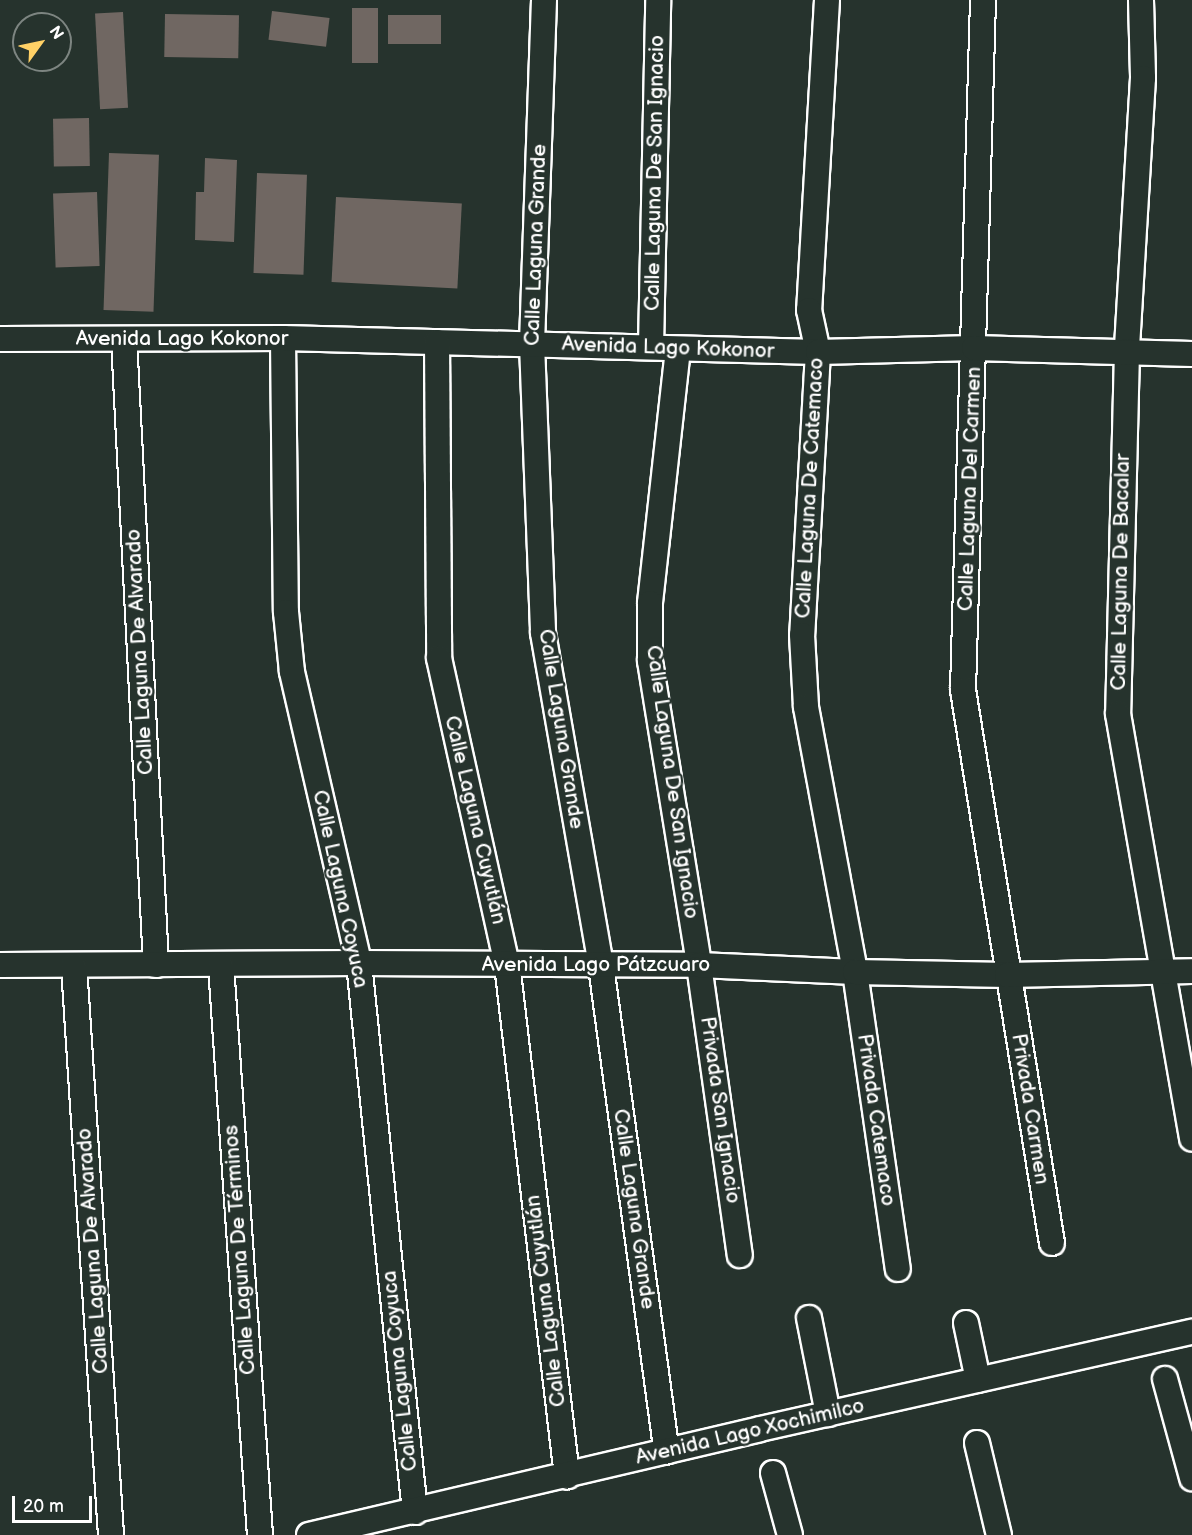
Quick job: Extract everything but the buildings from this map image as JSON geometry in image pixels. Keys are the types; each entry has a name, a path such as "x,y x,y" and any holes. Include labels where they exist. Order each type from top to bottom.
{"street":[{"name":"Calle Laguna Grande","path":"544,0 532,344 543,633 602,966 667,1452"},
{"name":"Calle Laguna De San Ignacio","path":"651,347 658,0"},
{"name":"Calle Laguna De Catemaco","path":"826,0 809,310 818,352 802,635 806,707 855,972"},
{"name":"Calle Laguna Del Carmen","path":"983,0 963,690 1007,975"},
{"name":"Calle Laguna De Bacalar","path":"1141,0 1143,78 1126,351 1118,714 1192,1139"},
{"name":"Avenida Lago Kokonor","path":"0,339 283,338 818,352 974,348 1192,354"},
{"name":"Calle Laguna Coyuca","path":"283,338 286,612 292,672 359,963 415,1512"},
{"name":"Calle Laguna De Alvarado","path":"124,339 156,965"},
{"name":"Calle Laguna Cuyutlán","path":"437,342 439,658 507,964 567,1476"},
{"name":"Calle Laguna De San Ignacio","path":"678,349 650,603 650,661 699,965"},
{"name":"Avenida Lago Pátzcuaro","path":"0,965 359,963 699,965 855,972 1007,975 1192,971"},
{"name":"Calle Laguna De Términos","path":"221,964 260,1535"},
{"name":"Privada San Ignacio","path":"699,965 740,1255"},
{"name":"Calle Laguna De Alvarado","path":"74,966 111,1535"},
{"name":"Privada Catemaco","path":"855,972 898,1269"},
{"name":"Privada Carmen","path":"1007,975 1052,1243"},
{"path":"809,1318 828,1414"},
{"path":"966,1323 978,1380"},
{"name":"Avenida Lago Xochimilco","path":"309,1535 1192,1332"},
{"path":"1165,1379 1192,1478"},
{"path":"976,1443 999,1535"},
{"path":"773,1473 790,1535"}]}
